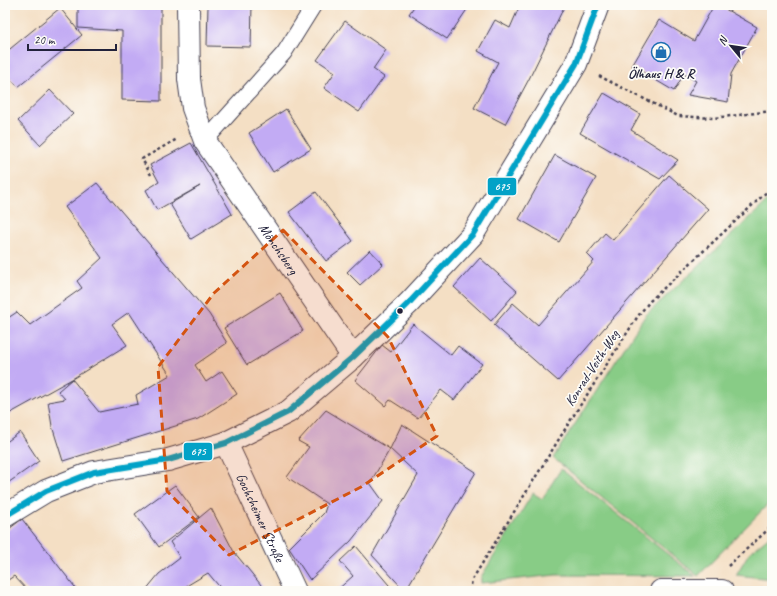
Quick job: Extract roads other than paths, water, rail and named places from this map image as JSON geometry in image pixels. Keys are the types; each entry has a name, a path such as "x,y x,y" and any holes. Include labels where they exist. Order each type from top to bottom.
{"main road":[{"name":"Mönchsberg","path":"188,5 189,79 193,108 202,134 353,357"},
{"path":"5,516 46,491 94,472 168,460 226,443 288,412 353,357 409,303 473,234 576,64 598,5"},
{"name":"Gochsheimer Straße","path":"226,443 295,591"},
{"path":"661,591 719,591"}],"lane":[{"path":"202,134 284,53 314,5"}],"place":[{"name":"Ölhaus H & R","path":"661,52"}]}
